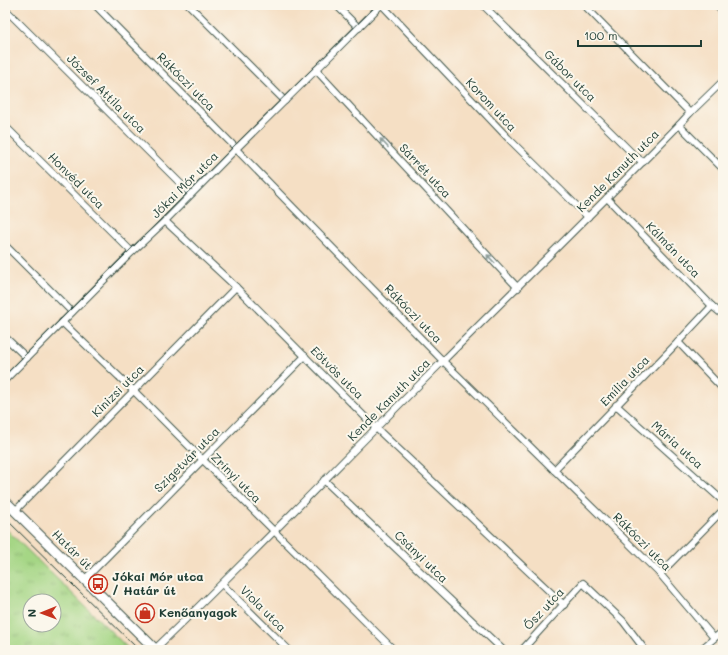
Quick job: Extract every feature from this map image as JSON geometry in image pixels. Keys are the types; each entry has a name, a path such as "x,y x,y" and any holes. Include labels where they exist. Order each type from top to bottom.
{"main road":[{"name":"Határ út","path":"5,501 156,649"}],"street":[{"name":"Rákóczi utca","path":"95,5 443,361 660,574 714,638"},
{"path":"189,5 285,101"},
{"path":"336,5 359,28"},
{"name":"Jókai Mór utca","path":"5,380 381,5"},
{"name":"Korom utca","path":"381,5 508,138 588,217"},
{"name":"Gábor utca","path":"483,5 643,162"},
{"path":"584,5 690,113"},
{"path":"716,5 723,12"},
{"name":"József Attila utca","path":"5,9 191,194"},
{"name":"Sárrét utca","path":"316,70 518,288"},
{"name":"Kende Kanuth utca","path":"156,649 723,81"},
{"path":"679,125 723,169"},
{"name":"Honvéd utca","path":"5,126 132,252"},
{"name":"Kálmán utca","path":"607,198 712,306 723,315"},
{"name":"Eötvös utca","path":"165,221 236,287 376,428 564,605"},
{"path":"5,245 72,312"},
{"name":"Kinizsi utca","path":"15,511 236,287"},
{"name":"Emília utca","path":"554,470 712,306"},
{"name":"Zrínyi utca","path":"62,322 134,391 394,650"},
{"path":"5,337 26,358"},
{"path":"678,342 723,389"},
{"name":"Szigetvár utca","path":"84,580 305,356"},
{"name":"Mária utca","path":"616,406 723,501"},
{"name":"Csányi utca","path":"324,480 503,650"},
{"path":"660,574 723,510"},
{"name":"Ősz utca","path":"522,650 583,583 623,621 646,650"},
{"name":"Viola utca","path":"222,584 289,650"},
{"path":"700,650 723,631"}],"green space":[{"path":"5,528 130,650 5,650"}],"tram line":[{"path":"5,375 377,5"},
{"path":"5,518 139,650"}],"place":[{"name":"Jókai Mór utca / Határ út","path":"98,584"},
{"name":"Kenőanyagok","path":"145,613"}]}
